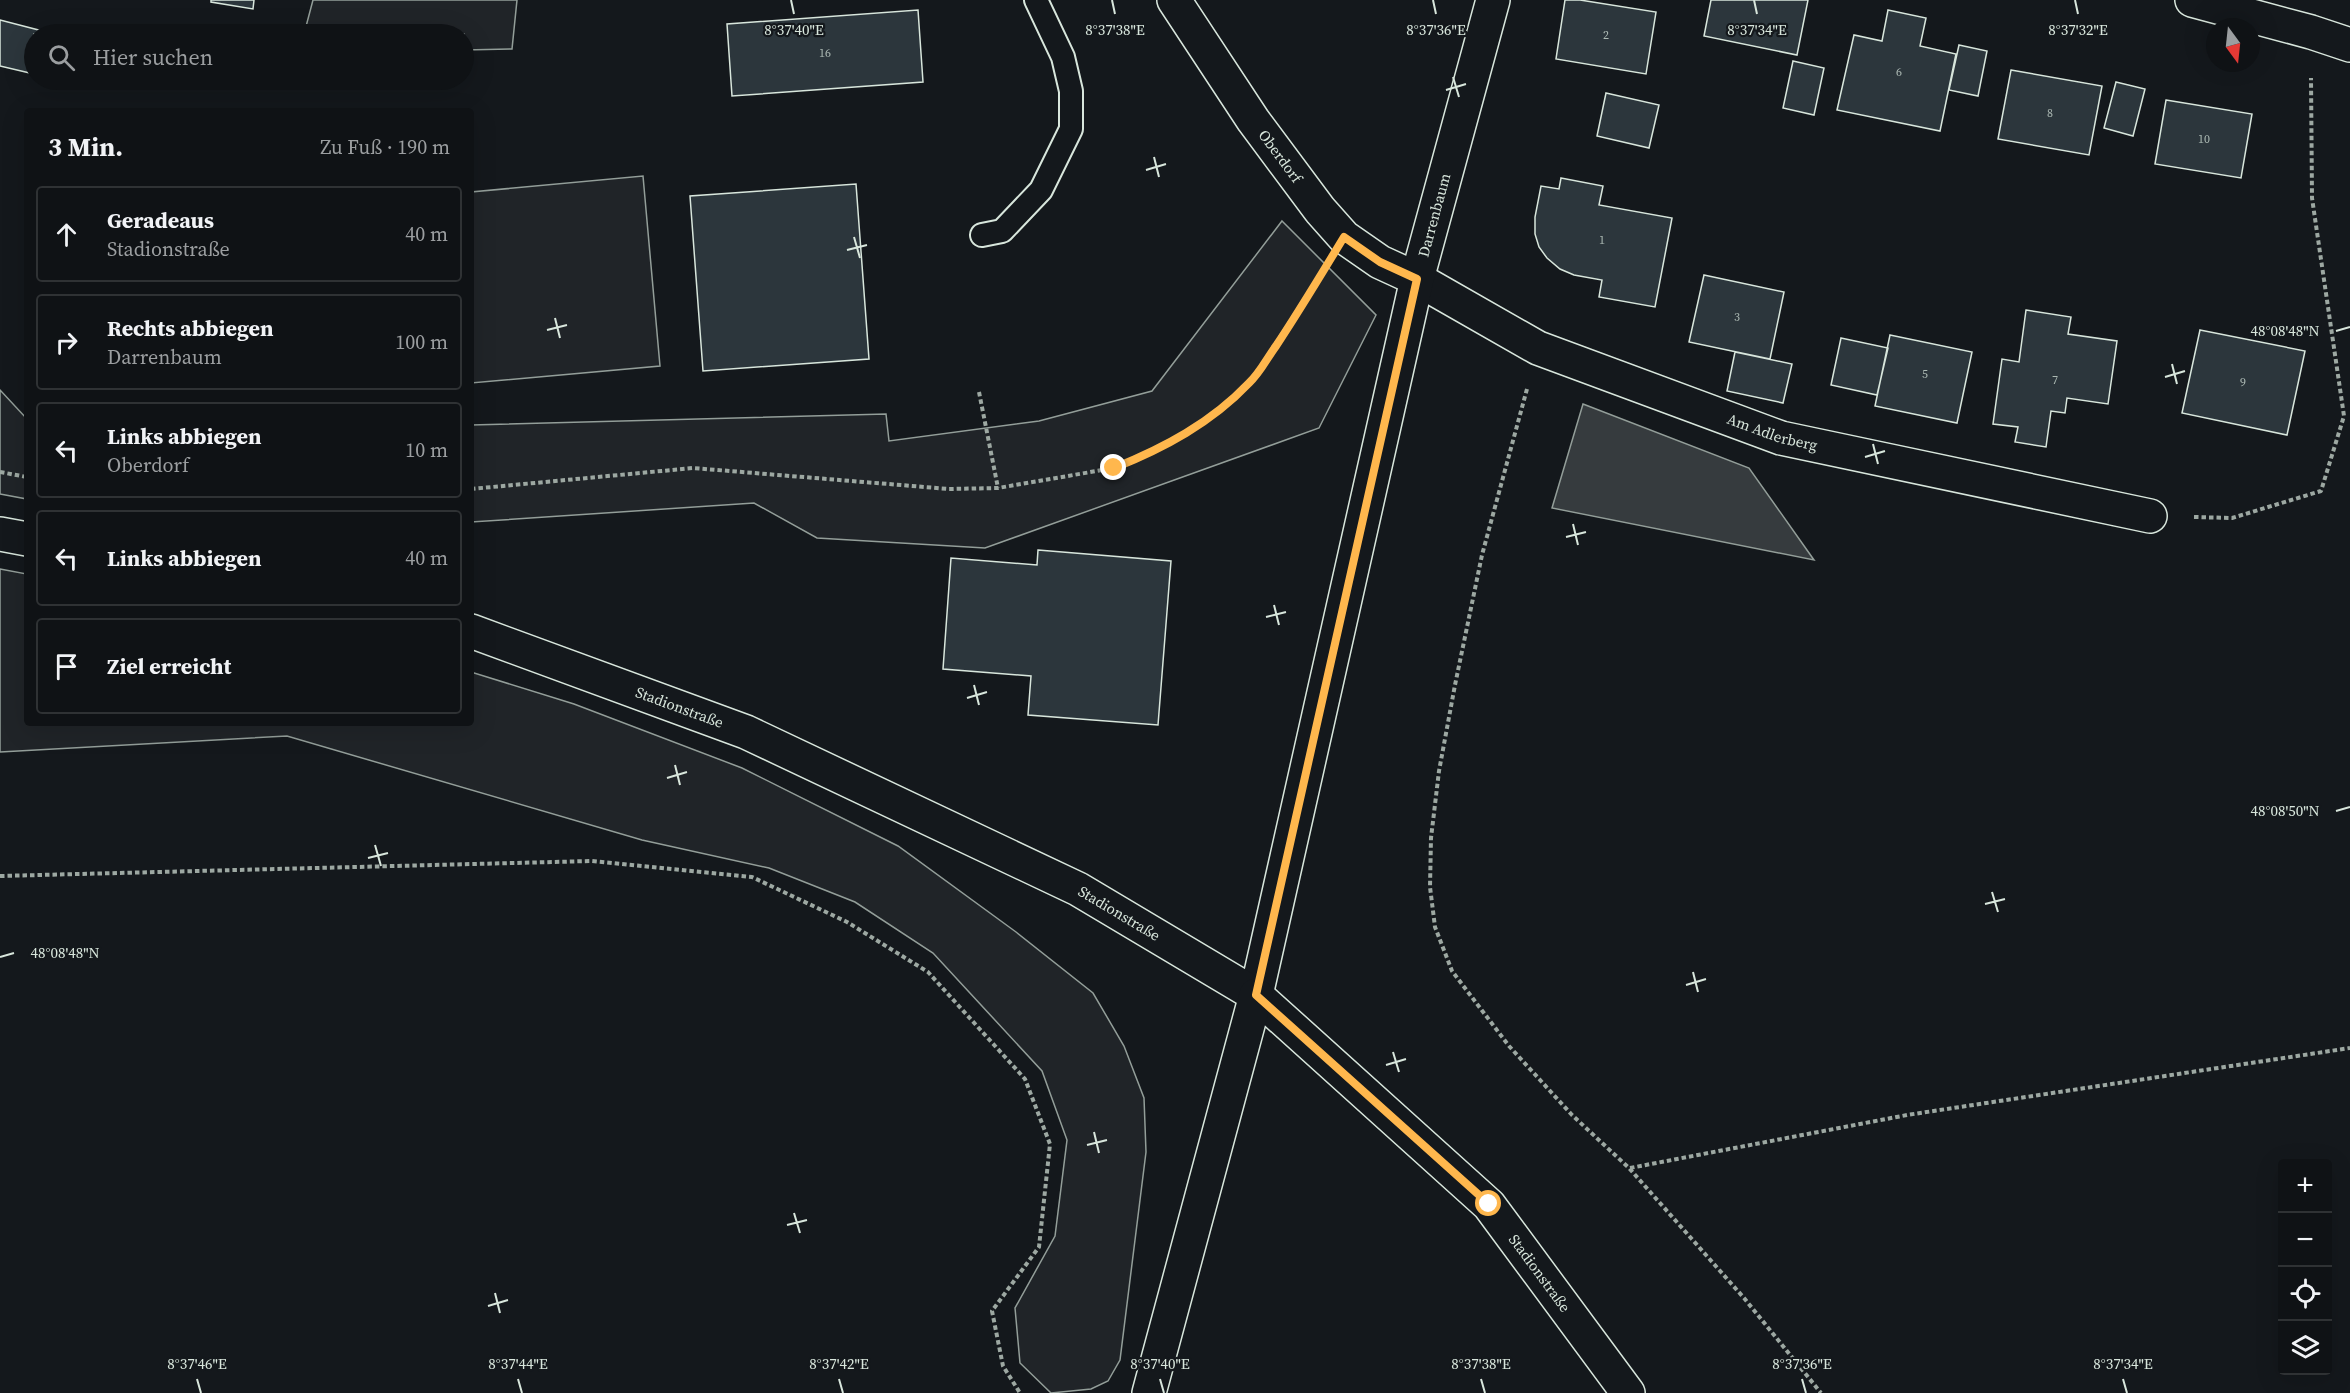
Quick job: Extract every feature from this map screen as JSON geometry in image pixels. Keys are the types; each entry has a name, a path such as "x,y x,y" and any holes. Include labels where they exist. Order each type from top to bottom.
{"street":[{"name":"Oberdorf","path":"1174,0 1253,120 1320,210 1344,237 1380,262 1417,279"},
{"name":"Darrenbaum","path":"1149,1393 1256,995 1417,279 1493,0"},
{"path":"2192,0 2311,32 2350,45"},
{"name":"Am Adlerberg","path":"1417,279 1538,348 1781,438 2150,516"},
{"path":"0,534 24,538"},
{"name":"Stadionstraße","path":"474,632 756,737 1078,889 1256,995 1489,1204 1628,1393"}],"lane":[{"path":"982,235 1002,231 1041,190 1071,129 1071,91 1064,57 1035,0"}],"path":[{"path":"2150,516 2232,518 2321,491 2344,416 2312,198 2311,32"},
{"path":"474,489 693,468 949,489 998,488 1114,468 1159,449 1197,427 1251,382 1344,237"},
{"path":"1538,348 1482,555 1439,771 1431,838 1430,887 1435,927 1452,971 1509,1046 1572,1115 1629,1168 1744,1299 1821,1393"},
{"path":"979,393 998,488"},
{"path":"0,472 24,476"},
{"path":"0,876 592,861 752,877 848,922 928,972 1025,1079 1050,1144 1039,1247 992,1311 1003,1366 1020,1393"},
{"path":"1629,1168 1907,1115 2350,1048"}],"shaded area":[{"path":"313,0 517,0 512,49 474,50 474,24 307,24"},
{"path":"643,176 660,366 474,383 474,192"},
{"path":"1282,221 1376,315 1319,428 985,548 817,538 754,503 474,522 474,425 886,414 889,441 1039,421 1152,391"},
{"path":"0,390 24,416 24,498 0,494"},
{"path":"1583,404 1749,468 1814,560 1552,508"},
{"path":"0,569 24,573 24,726 474,726 474,673 574,704 742,768 898,846 1016,932 1093,993 1124,1046 1144,1098 1146,1152 1120,1360 1108,1381 1091,1389 1051,1393 1020,1363 1015,1308 1055,1236 1067,1140 1042,1071 933,953 855,902 769,868 642,840 287,736 0,752"}],"building":[{"path":"211,0 254,0 253,9 211,2"},
{"path":"1565,0 1580,0 1656,12 1646,74 1556,59"},
{"path":"1711,0 1808,0 1797,55 1704,36"},
{"path":"918,10 923,82 732,96 727,24"},
{"path":"1888,10 1926,18 1920,46 1956,54 1940,131 1837,110 1854,35 1882,41"},
{"path":"0,20 24,26 24,72 0,66"},
{"path":"1959,45 1987,51 1978,96 1949,90"},
{"path":"1793,61 1824,68 1814,115 1783,108"},
{"path":"2011,70 2102,86 2089,155 1998,139"},
{"path":"2116,82 2145,89 2133,136 2104,128"},
{"path":"1606,93 1659,105 1649,148 1597,136"},
{"path":"2166,100 2252,114 2241,178 2155,164"},
{"path":"1561,178 1603,186 1599,205 1672,218 1655,307 1599,297 1602,280 1574,275 1560,269 1547,258 1539,247 1535,234 1535,217 1541,186 1559,189"},
{"path":"856,184 869,359 703,371 690,196"},
{"path":"1704,275 1784,292 1770,359 1689,342"},
{"path":"2026,310 2071,317 2068,334 2117,341 2108,404 2067,398 2065,413 2051,411 2046,447 2015,442 2018,427 1993,424 2002,359 2019,362"},
{"path":"2200,330 2305,351 2287,435 2182,413"},
{"path":"1890,335 1972,352 1957,423 1875,406"},
{"path":"1841,338 1888,348 1877,395 1831,385"},
{"path":"1735,352 1792,364 1783,403 1727,391"},
{"path":"1038,550 1171,561 1158,725 1028,715 1031,676 943,669 951,558 1037,565"}],"route":[{"path":"1114,468 1159,449 1197,427 1251,382 1344,237 1380,262 1417,279 1256,995 1489,1204"}]}
